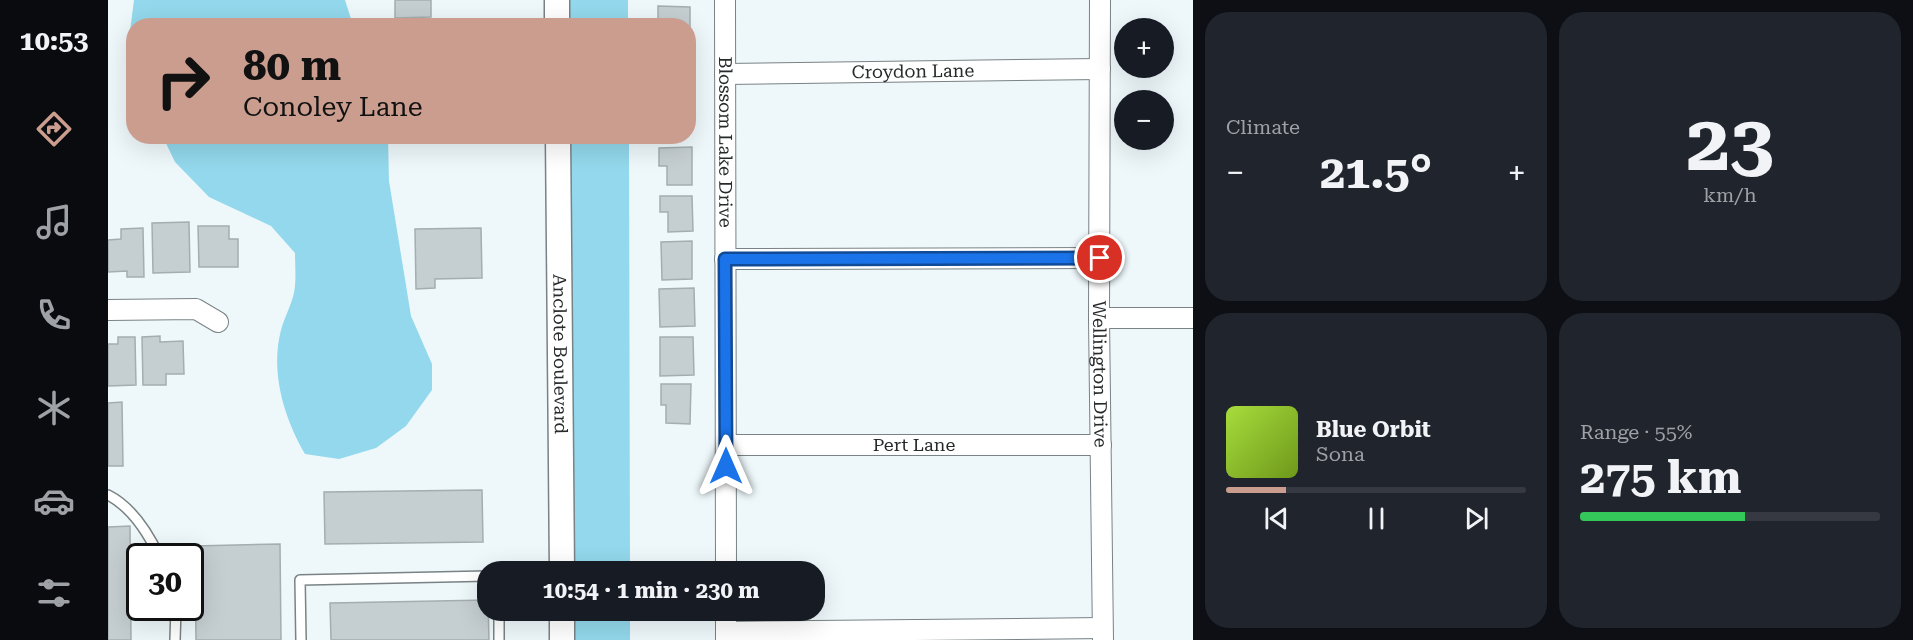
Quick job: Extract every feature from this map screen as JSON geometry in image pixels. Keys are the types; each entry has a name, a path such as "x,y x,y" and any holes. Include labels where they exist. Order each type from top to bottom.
{"street":[{"path":"557,0 557,18"},
{"name":"Blossom Lake Drive","path":"725,0 726,561"},
{"name":"Wellington Drive","path":"1100,0 1102,634"},
{"name":"Croydon Lane","path":"725,74 1100,69"},
{"name":"Anclote Boulevard","path":"558,144 562,561"},
{"path":"725,259 1100,258"},
{"path":"108,310 196,309 218,322"},
{"path":"1100,318 1193,318"},
{"name":"Pert Lane","path":"726,445 1101,445"},
{"path":"562,621 562,640"},
{"path":"726,636 1102,634"}],"lane":[{"path":"108,495 121,501 153,543"},
{"path":"301,640 300,580 477,576"},
{"path":"175,640 176,621"},
{"path":"499,621 499,640"}],"shaded area":[{"path":"134,0 345,0 351,18 132,18"},
{"path":"565,0 628,0 628,18 565,18"},
{"path":"166,144 388,144 389,181 411,316 432,364 432,390 406,426 376,448 339,459 305,454 285,410 277,362 281,330 294,292 295,253 271,226 209,197 175,162"},
{"path":"566,144 629,144 630,561 571,561"},
{"path":"571,621 630,621 630,640 572,640"}],"building":[{"path":"395,0 431,0 431,17 395,18"},
{"path":"658,6 690,7 690,18 658,18"},
{"path":"692,147 692,185 667,185 667,166 659,166 659,148"},
{"path":"660,196 692,196 693,231 668,232 668,212 660,212"},
{"path":"189,222 190,272 153,273 152,223"},
{"path":"198,226 229,226 229,239 238,239 238,267 199,267"},
{"path":"143,228 144,277 127,277 127,271 108,272 108,240 121,239 121,229"},
{"path":"481,228 482,278 435,279 435,288 416,289 415,229"},
{"path":"692,241 692,279 662,280 661,242"},
{"path":"694,288 695,326 660,327 659,289"},
{"path":"160,336 160,342 183,341 184,374 166,374 166,385 143,385 142,337"},
{"path":"118,337 135,337 136,385 108,386 108,344 118,344"},
{"path":"660,337 693,337 694,375 660,376"},
{"path":"661,384 691,384 690,424 666,423 666,405 661,405"},
{"path":"122,402 123,466 108,466 108,403"},
{"path":"482,490 483,542 325,544 324,492"},
{"path":"130,526 130,543 126,543 126,621 131,621 131,640 108,640 108,527"},
{"path":"280,544 281,640 196,640 196,621 204,621 204,546"},
{"path":"477,600 477,621 489,621 489,640 331,640 330,603"}],"route":[{"path":"726,466 725,259 1100,258"}]}
